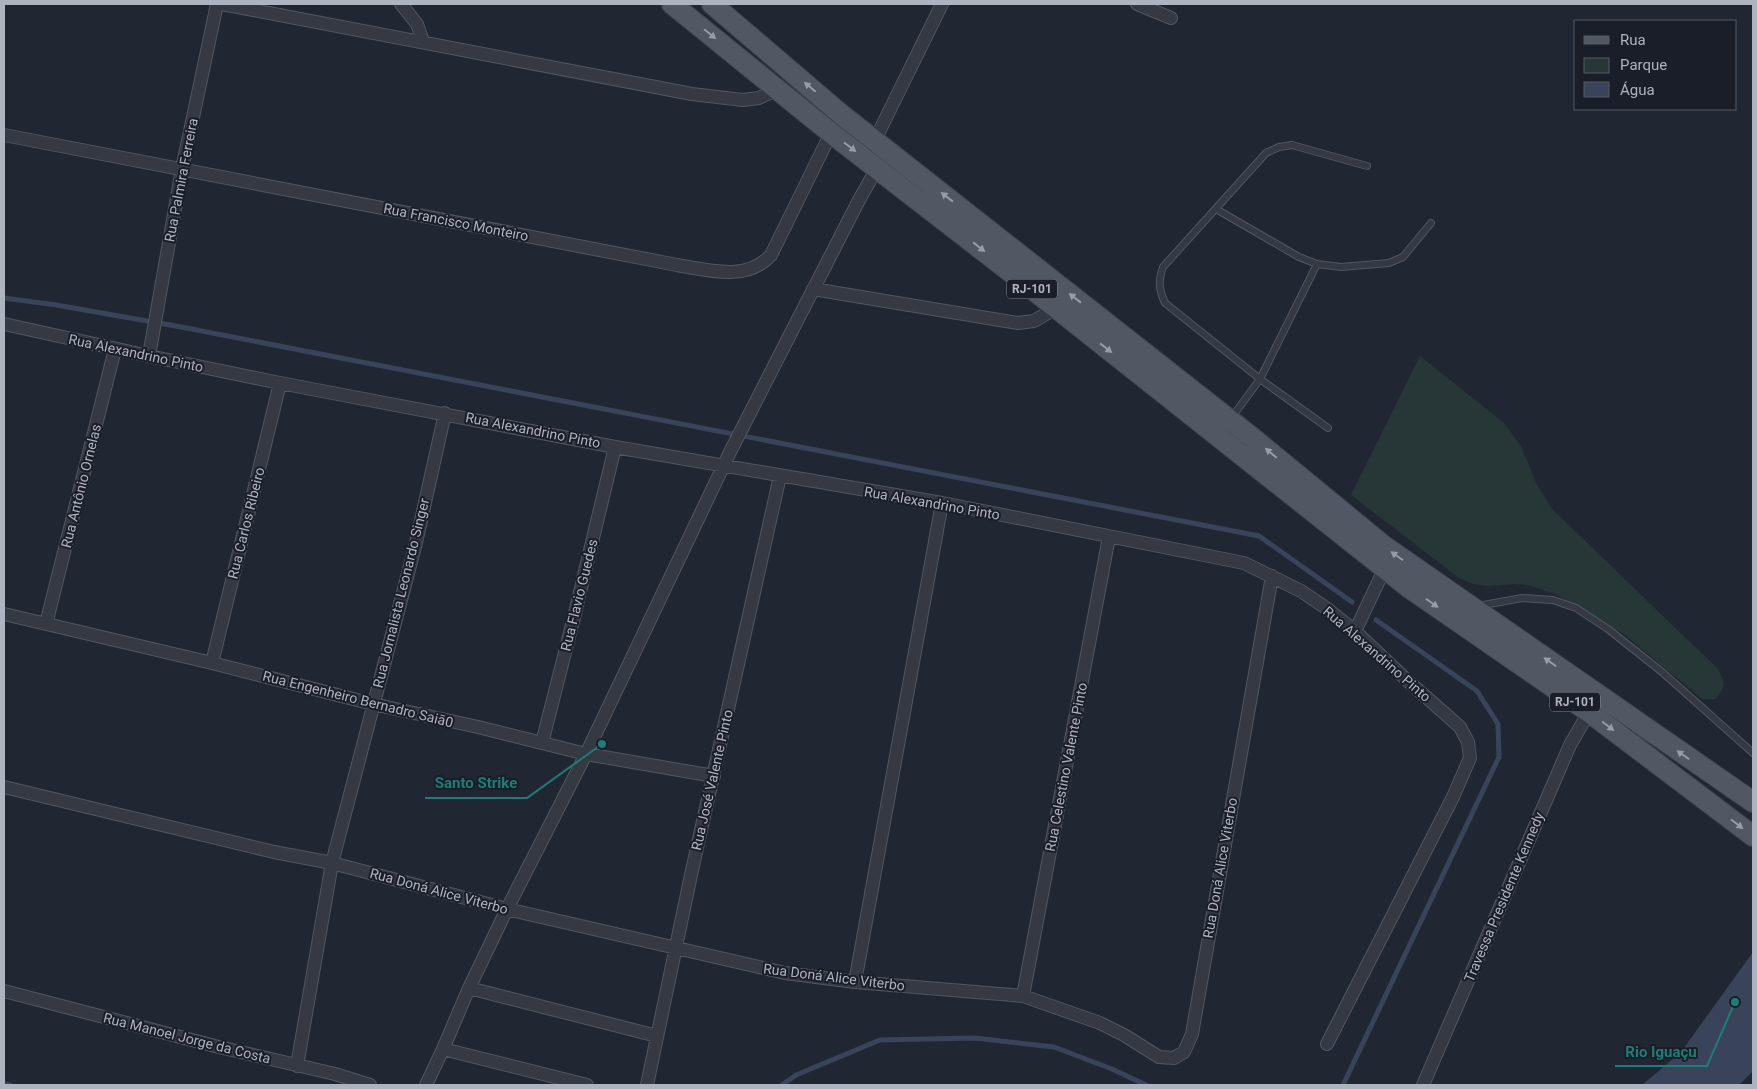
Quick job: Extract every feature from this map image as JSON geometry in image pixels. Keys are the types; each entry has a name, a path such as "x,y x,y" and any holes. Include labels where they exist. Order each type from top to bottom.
{"main road":[{"name":"RJ-101","path":"672,4 831,133 1056,308 1408,587 1589,712 1753,836"},
{"name":"RJ-101","path":"712,4 842,115 1230,420 1384,546 1753,802"}],"street":[{"name":"Rua Palmira Ferreira","path":"149,356 182,169 217,4"},
{"path":"222,4 692,94 743,100 759,98 778,89"},
{"path":"401,4 417,24 423,41"},
{"path":"875,140 942,4"},
{"path":"1137,4 1172,18"},
{"name":"Rua Francisco Monteiro","path":"4,135 677,265 739,272 758,267 771,255 831,133"},
{"path":"426,1085 507,909 586,754 755,402 877,168"},
{"path":"813,289 1018,323 1034,321 1056,308"},
{"name":"Rua Alexandrino Pinto","path":"4,324 280,383 724,466 942,503 1244,563 1301,591 1355,631 1408,682 1460,727 1468,742 1470,758 1453,797 1327,1044"},
{"name":"Rua Antônio Ornelas","path":"46,624 115,349"},
{"name":"Rua Carlos Ribeiro","path":"212,663 280,383"},
{"name":"Rua Jornalista Leonardo Singer","path":"297,1066 332,863 372,704 416,543 445,413"},
{"name":"Rua Flavio Guedes","path":"542,743 615,446"},
{"name":"Rua José Valente Pinto","path":"647,1085 675,948 780,476"},
{"path":"855,982 942,503"},
{"name":"Rua Celestino Valente Pinto","path":"1023,996 1109,537"},
{"path":"1355,631 1384,568"},
{"name":"Rua Doná Alice Viterbo","path":"4,788 274,852 332,863 507,909 785,973 855,982 1023,996 1100,1023 1124,1035 1159,1057 1174,1058 1184,1052 1192,1034 1272,576"},
{"name":"Rua Engenheiro Bernadro Saiā0","path":"4,614 586,754 714,776"},
{"name":"Travessa Presidente Kennedy","path":"1423,1085 1570,745 1589,712"},
{"path":"469,988 657,1036"},
{"name":"Rua Manoel Jorge da Costa","path":"4,991 215,1046 335,1074 370,1085"},
{"path":"443,1049 587,1085"}],"lane":[{"path":"1328,428 1260,379 1166,302 1160,290 1159,277 1163,267 1266,154 1280,147 1292,145 1368,166"},
{"path":"1216,209 1299,257 1317,264 1340,267 1389,263 1403,257 1431,223"},
{"path":"1230,420 1260,379 1317,264"},
{"path":"1470,607 1522,598 1553,600 1576,608 1608,629 1662,672 1753,753"}],"green space":[{"path":"1420,356 1504,423 1521,446 1537,485 1553,510 1717,668 1724,684 1715,699 1702,699 1625,635 1555,594 1528,585 1487,586 1473,584 1459,578 1351,495"}],"water":[{"path":"1753,952 1753,1071 1739,1085 1642,1085 1681,1052"}],"waterway":[{"path":"4,298 176,326 1259,536 1352,602"},
{"path":"1343,1085 1499,757 1498,724 1477,691 1376,620"},
{"path":"782,1085 796,1075 880,1040 975,1038 1054,1047 1112,1069 1146,1085"},
{"path":"4,1084 10,1085"}],"place":[{"name":"Santo Strike","path":"602,744"},
{"name":"Rio Iguaçu","path":"1735,1002"}]}
